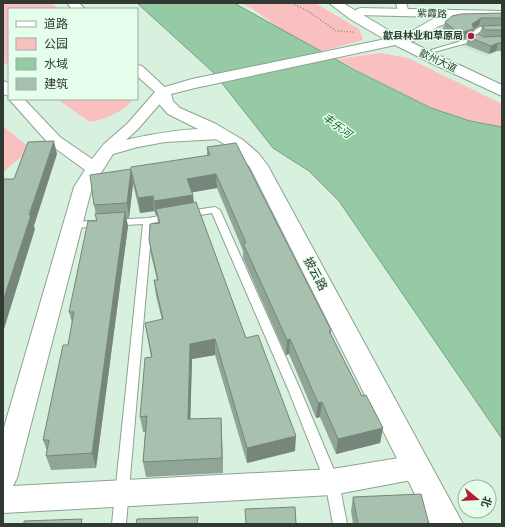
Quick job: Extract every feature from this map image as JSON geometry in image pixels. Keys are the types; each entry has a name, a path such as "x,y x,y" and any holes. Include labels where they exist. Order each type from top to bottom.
{"main road":[{"name":"歙州大道","path":"334,3 378,30 434,50 502,82"},
{"name":"歙州大道","path":"348,3 403,39 502,91"},
{"name":"紫霞路","path":"361,12 402,8 463,15 502,15"},
{"path":"163,92 192,84 403,39 427,26 463,15"},
{"name":"披云路","path":"163,92 166,103 174,111 220,134 246,150 258,166 447,524"}],"street":[{"name":"披云路","path":"138,70 163,92"},
{"path":"3,478 82,187 93,168 106,151 133,126 163,92"},
{"path":"17,100 54,140 93,168"},
{"path":"106,151 126,144 151,139 220,134"},
{"path":"3,500 332,482 417,467"}],"lane":[{"path":"502,29 478,30 474,33 482,41 502,41"},
{"path":"434,50 479,38"},
{"path":"72,225 148,221 215,210 294,389 332,482 340,524"},
{"path":"119,524 148,221"}],"path":[{"path":"292,3 312,13 328,28 338,32 344,33 378,30"}],"shaded area":[{"name":"歙县林业和草原局","path":"502,19 502,51 486,56 443,39 436,34 439,27 447,23"}],"green space":[{"path":"3,3 51,3 58,8 8,8 8,65 3,63"},
{"path":"240,3 315,3 359,29 363,40 315,53 251,8"},
{"path":"381,53 408,58 502,104 502,127 470,121 431,108 336,59"},
{"path":"58,100 132,100 120,111 90,122"},
{"path":"3,126 31,149 3,172"}],"water":[{"name":"丰乐河","path":"137,3 234,3 353,69 431,108 470,121 502,127 502,439 339,201 309,171 273,148 214,73"}],"building":[{"path":"502,13 502,18 481,18 472,24 474,29 458,33 445,22 452,16 461,14"},
{"path":"502,25 502,30 486,30 482,26"},
{"path":"479,34 484,37 502,36 502,43 491,46 468,37"},
{"path":"54,141 29,215 31,215 3,301 3,179 14,179 28,142"},
{"path":"236,143 331,330 329,331 362,396 366,395 383,428 338,439 322,402 318,403 290,339 287,340 243,243 246,243 216,174 187,179 193,195 154,201 153,196 138,198 131,170 127,203 94,205 90,175 210,155 207,147"},
{"path":"196,202 246,338 258,335 296,436 247,448 215,339 190,344 188,419 221,418 222,458 143,462 147,416 140,417 145,358 152,357 145,323 163,319 154,280 158,280 149,240 150,224 160,223 156,209"},
{"path":"125,212 92,453 46,456 49,440 43,440 63,345 68,345 74,312 69,312 88,221 97,221 95,214"},
{"path":"421,494 429,524 358,524 353,497"},
{"path":"295,507 296,524 246,524 245,509"},
{"path":"198,517 197,524 136,524 137,519"},
{"path":"82,519 81,524 24,524 24,521"}],"place":[{"name":"歙县林业和草原局","path":"471,36"}]}
